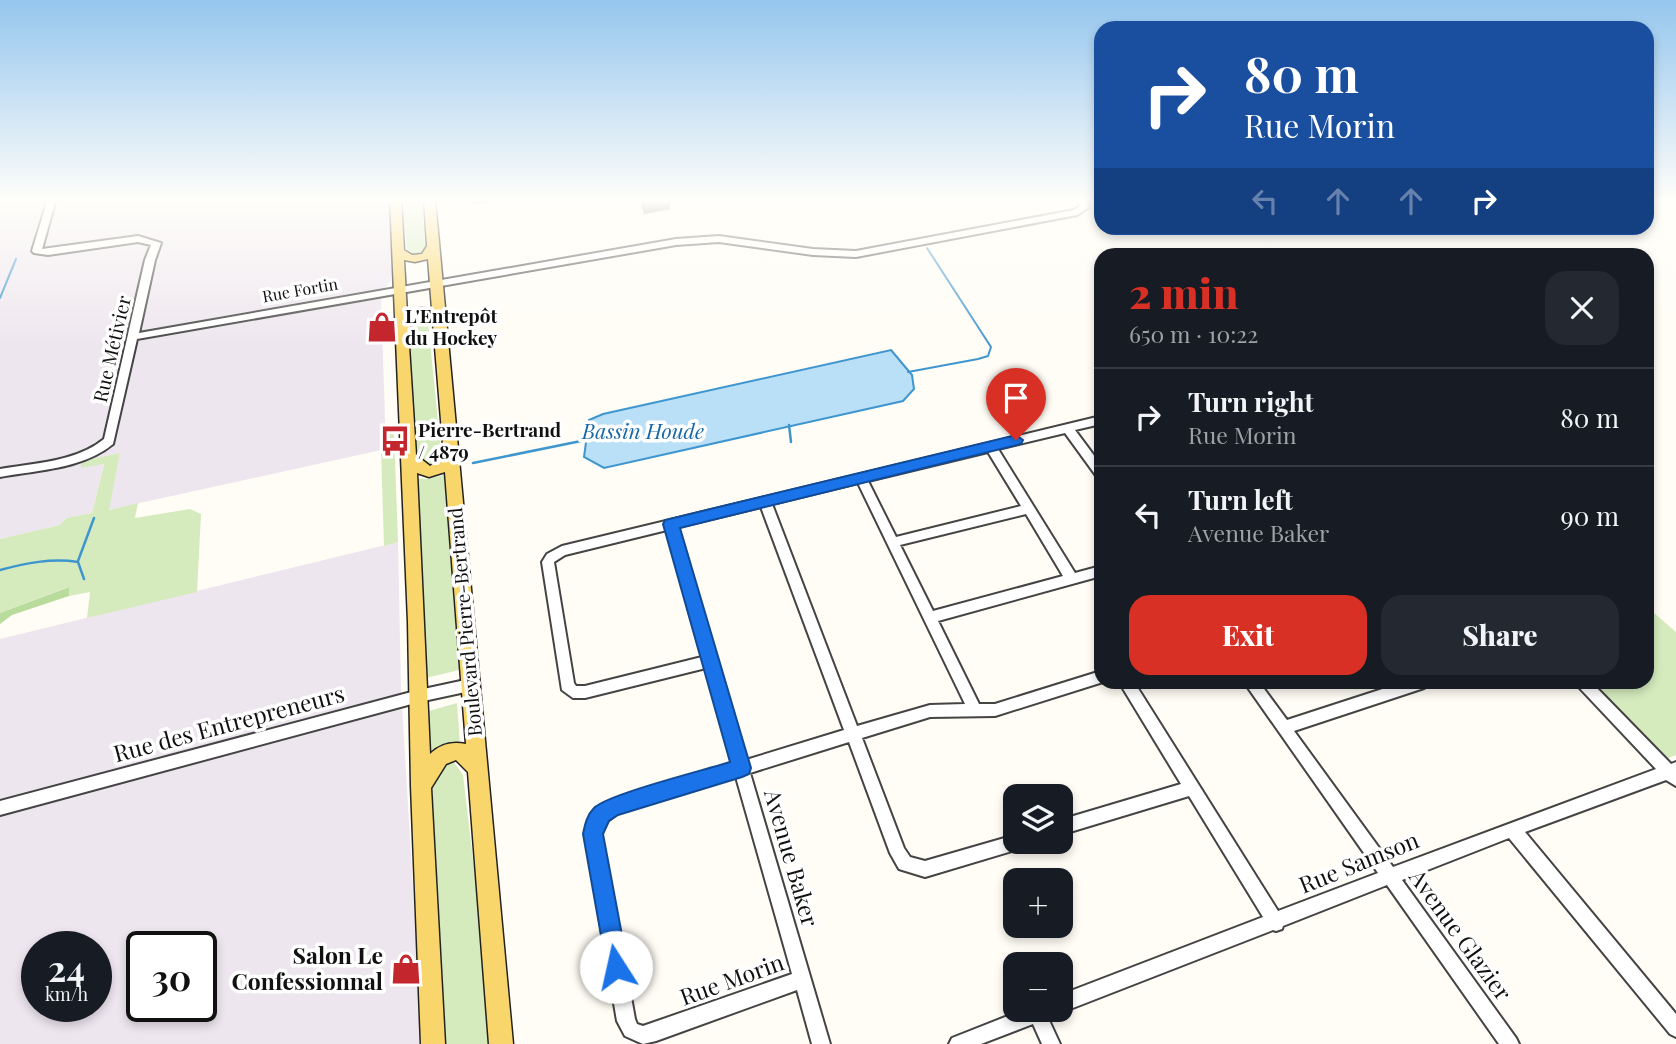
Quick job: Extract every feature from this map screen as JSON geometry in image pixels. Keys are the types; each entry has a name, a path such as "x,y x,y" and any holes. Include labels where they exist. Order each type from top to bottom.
{"main road":[{"path":"398,248 410,458 433,1044"},
{"path":"398,252 407,257 418,258 426,256 432,248"},
{"name":"Boulevard Pierre-Bertrand","path":"432,248 501,1044"},
{"path":"403,328 411,316 419,312 430,312 438,321"},
{"path":"410,458 424,471 433,472 451,459"},
{"path":"421,786 435,760 449,751 468,754 478,771"}],"street":[{"name":"Rue Métivier","path":"38,248 37,251 48,252 78,248"},
{"name":"Rue Métivier","path":"0,473 86,455 103,448 109,441 155,248"},
{"name":"Rue Fortin","path":"132,337 435,282 645,248"},
{"name":"Rue Fortin","path":"775,248 856,254 889,248"},
{"path":"710,661 585,692 573,692 567,687 548,562 551,556 671,524 1094,422"},
{"path":"1067,428 1094,465"},
{"path":"990,446 1072,579"},
{"path":"861,478 975,710"},
{"path":"765,501 898,853 905,863 925,869 1003,846"},
{"path":"894,542 1028,509"},
{"name":"Avenue Baker","path":"671,524 821,1044"},
{"path":"931,617 1094,573"},
{"path":"742,768 930,711 995,710 1094,679"},
{"name":"Rue des Entrepreneurs","path":"0,808 419,696 470,685"},
{"path":"1130,689 1276,923"},
{"name":"Avenue Glazier","path":"1256,689 1510,1044"},
{"path":"1283,728 1403,689"},
{"path":"1588,689 1674,774"},
{"name":"Rue Morin","path":"742,768 614,807 602,814 595,823 593,834 626,1021 631,1030 643,1035 803,979"},
{"name":"Rue Samson","path":"1073,999 1276,923 1512,829 1674,774"},
{"path":"1073,824 1193,788"},
{"path":"1512,829 1676,1028"},
{"path":"958,1044 1014,1022"},
{"path":"1045,1022 1051,1044"}],"shaded area":[{"path":"0,248 390,248 391,280 381,295 386,449 108,510 120,453 83,461 82,468 104,463 92,513 66,518 60,525 0,539"},
{"path":"398,542 401,689 420,1044 0,1044 0,639"}],"green space":[{"path":"425,248 420,255 415,256 407,249"},
{"path":"421,316 428,322 442,460 430,466 417,463 416,439 412,431 408,325 409,321"},
{"path":"394,432 398,542 384,546 381,450 386,449 386,434"},
{"path":"120,453 109,510 138,503 135,518 190,509 201,514 197,592 87,618 90,592 69,596 68,587 0,613 0,539 60,525 66,518 92,513 104,464 81,468 82,461"},
{"path":"444,475 459,670 426,678 416,478 427,479"},
{"path":"69,587 69,596 12,615 0,624 0,613"},
{"path":"1654,613 1676,632 1676,755 1668,758 1597,689 1654,689"},
{"path":"457,703 460,744 430,757 429,711"},
{"path":"446,762 454,762 463,775 479,910 490,1044 446,1044 432,784"}],"water":[{"name":"Bassin Houde","path":"891,350 912,375 914,389 903,401 604,468 584,457 589,420 603,414"}],"waterway":[{"path":"908,372 988,356 991,347 927,248"},
{"path":"0,298 16,259"},
{"path":"789,425 791,442"},
{"path":"473,463 586,440"},
{"path":"78,561 94,518"},
{"path":"0,570 39,562 78,562 84,579"}],"place":[{"name":"L'Entrepôt du Hockey","path":"382,327"},
{"name":"Pierre-Bertrand / 4879","path":"395,441"},
{"name":"Salon Le Confessionnal","path":"406,969"}],"route":[{"path":"616,967 593,834 595,823 602,814 614,807 742,768 671,524 1016,440"}]}
